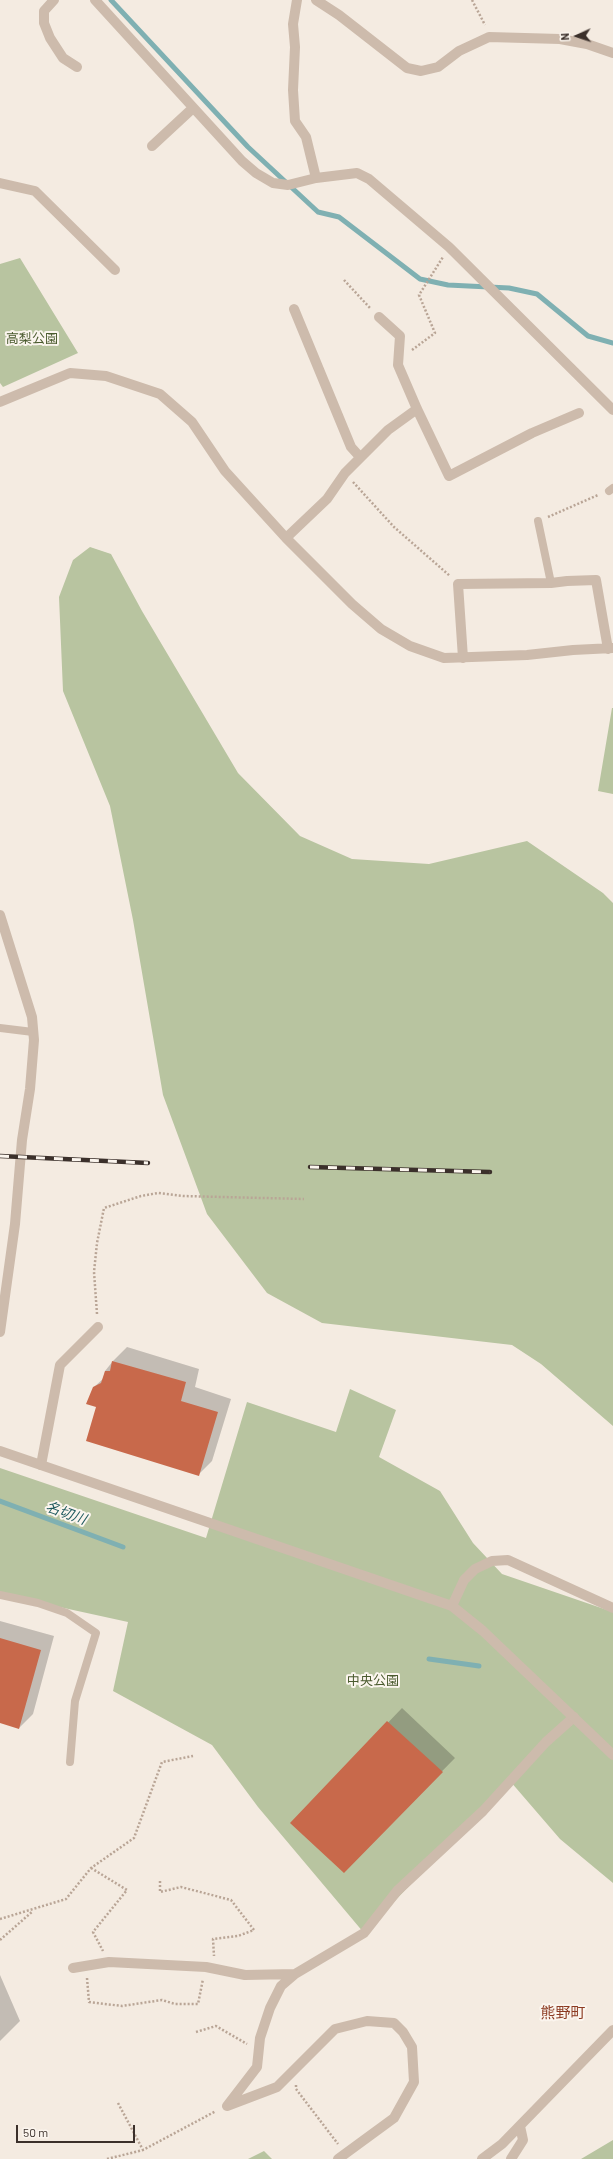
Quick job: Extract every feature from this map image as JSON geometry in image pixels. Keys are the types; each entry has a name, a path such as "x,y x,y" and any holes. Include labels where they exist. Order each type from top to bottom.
{"street":[{"path":"54,0 44,11 44,23 50,38 63,58 77,67"},
{"path":"95,0 242,161 256,173 273,183 288,185 316,178 357,173 369,178 449,247 598,398 613,410"},
{"path":"296,0 293,24 295,47 293,90 295,121 306,137 316,178"},
{"path":"316,0 339,15 407,68 421,72 438,67 459,51 489,37 560,39 587,44 613,53"},
{"path":"152,146 193,108"},
{"path":"0,183 35,191 115,270"},
{"path":"294,308 351,447 360,457"},
{"path":"379,317 400,336 398,365 449,476 532,433 582,410"},
{"path":"0,402 70,373 106,376 160,394 192,422 225,471 286,538 352,604 381,629 410,646 437,656 444,658 463,658 610,649 596,580 567,580 551,583 458,584 463,658"},
{"path":"286,538 327,499 345,472 360,457 388,430 417,409"},
{"path":"0,915 23,982 32,1017 34,1032 30,1089 22,1140 15,1224 0,1332"},
{"path":"41,1465 60,1365 98,1327"},
{"path":"0,1451 452,1606 483,1631 613,1755"},
{"path":"452,1606 464,1580 476,1569 492,1561 508,1560 613,1608"},
{"path":"227,2106 257,2066 260,2038 270,2008 281,1986 295,1974 364,1933 397,1891 483,1811 546,1742 574,1717"},
{"path":"73,1968 109,1962 210,1968 245,1975 295,1974"},
{"path":"227,2106 277,2087 335,2029 367,2021 394,2023 403,2032 412,2047 414,2082 394,2118 338,2159"},
{"path":"482,2159 502,2144 613,2030"},
{"path":"511,2159 523,2140 520,2126"}],"lane":[{"path":"538,521 551,583"},
{"path":"0,1028 34,1032"},
{"path":"0,1595 38,1603 67,1613 96,1633 75,1700 70,1762"}],"path":[{"path":"472,0 483,19 489,37"},
{"path":"399,356 417,348 435,333 419,295 449,247"},
{"path":"344,280 379,317"},
{"path":"345,472 394,527 458,584"},
{"path":"538,521 611,490"},
{"path":"98,1327 94,1272 97,1243 104,1208 140,1196 158,1193 183,1196 304,1199"},
{"path":"0,1919 34,1910 66,1899 91,1868 134,1838 162,1762 193,1756"},
{"path":"91,1868 127,1890 93,1932 109,1962"},
{"path":"73,1968 87,1978 88,2002 122,2006 162,2000 175,2004 198,2004 210,1968 213,1939 238,1936 254,1930 231,1900 182,1887 160,1892 160,1880"},
{"path":"0,1940 34,1910"},
{"path":"196,2032 216,2026 258,2051"},
{"path":"297,2068 296,2089 339,2145"},
{"path":"118,2103 143,2150"},
{"path":"107,2159 143,2150 227,2106"}],"green space":[{"name":"高梨公園","path":"20,258 78,353 3,387 0,383 0,264"},
{"path":"90,547 111,554 142,611 238,773 300,836 352,859 429,864 527,841 603,893 613,903 613,1426 541,1364 512,1345 322,1323 267,1293 207,1214 163,1095 133,920 110,806 63,691 59,597 73,560"},
{"path":"613,708 613,794 598,791"},
{"name":"中央公園","path":"350,1389 396,1410 379,1457 440,1491 473,1543 502,1574 613,1612 613,1883 560,1839 510,1781 364,1933 258,1807 212,1745 113,1691 128,1622 0,1594 0,1468 206,1538 247,1402 336,1432"},
{"path":"613,2140 613,2159 581,2159"},
{"path":"264,2151 272,2159 248,2159"}],"building":[{"path":"112,1361 186,1382 181,1401 218,1412 199,1476 86,1441 96,1407 86,1404 93,1387 101,1383 105,1371 110,1371"},
{"path":"0,1638 41,1650 19,1729 0,1723"},
{"path":"387,1721 443,1772 344,1873 290,1823"}],"waterway":[{"path":"111,0 248,147 318,212 339,217 420,279 448,285 509,288 537,294 588,336 613,343"},
{"name":"名切川","path":"0,1501 123,1547"},
{"name":"名切川","path":"429,1659 479,1666"}],"railway":[{"path":"0,1156 148,1163"},
{"path":"310,1167 490,1172"}],"district":[{"name":"熊野町","path":"563,2013"}]}
